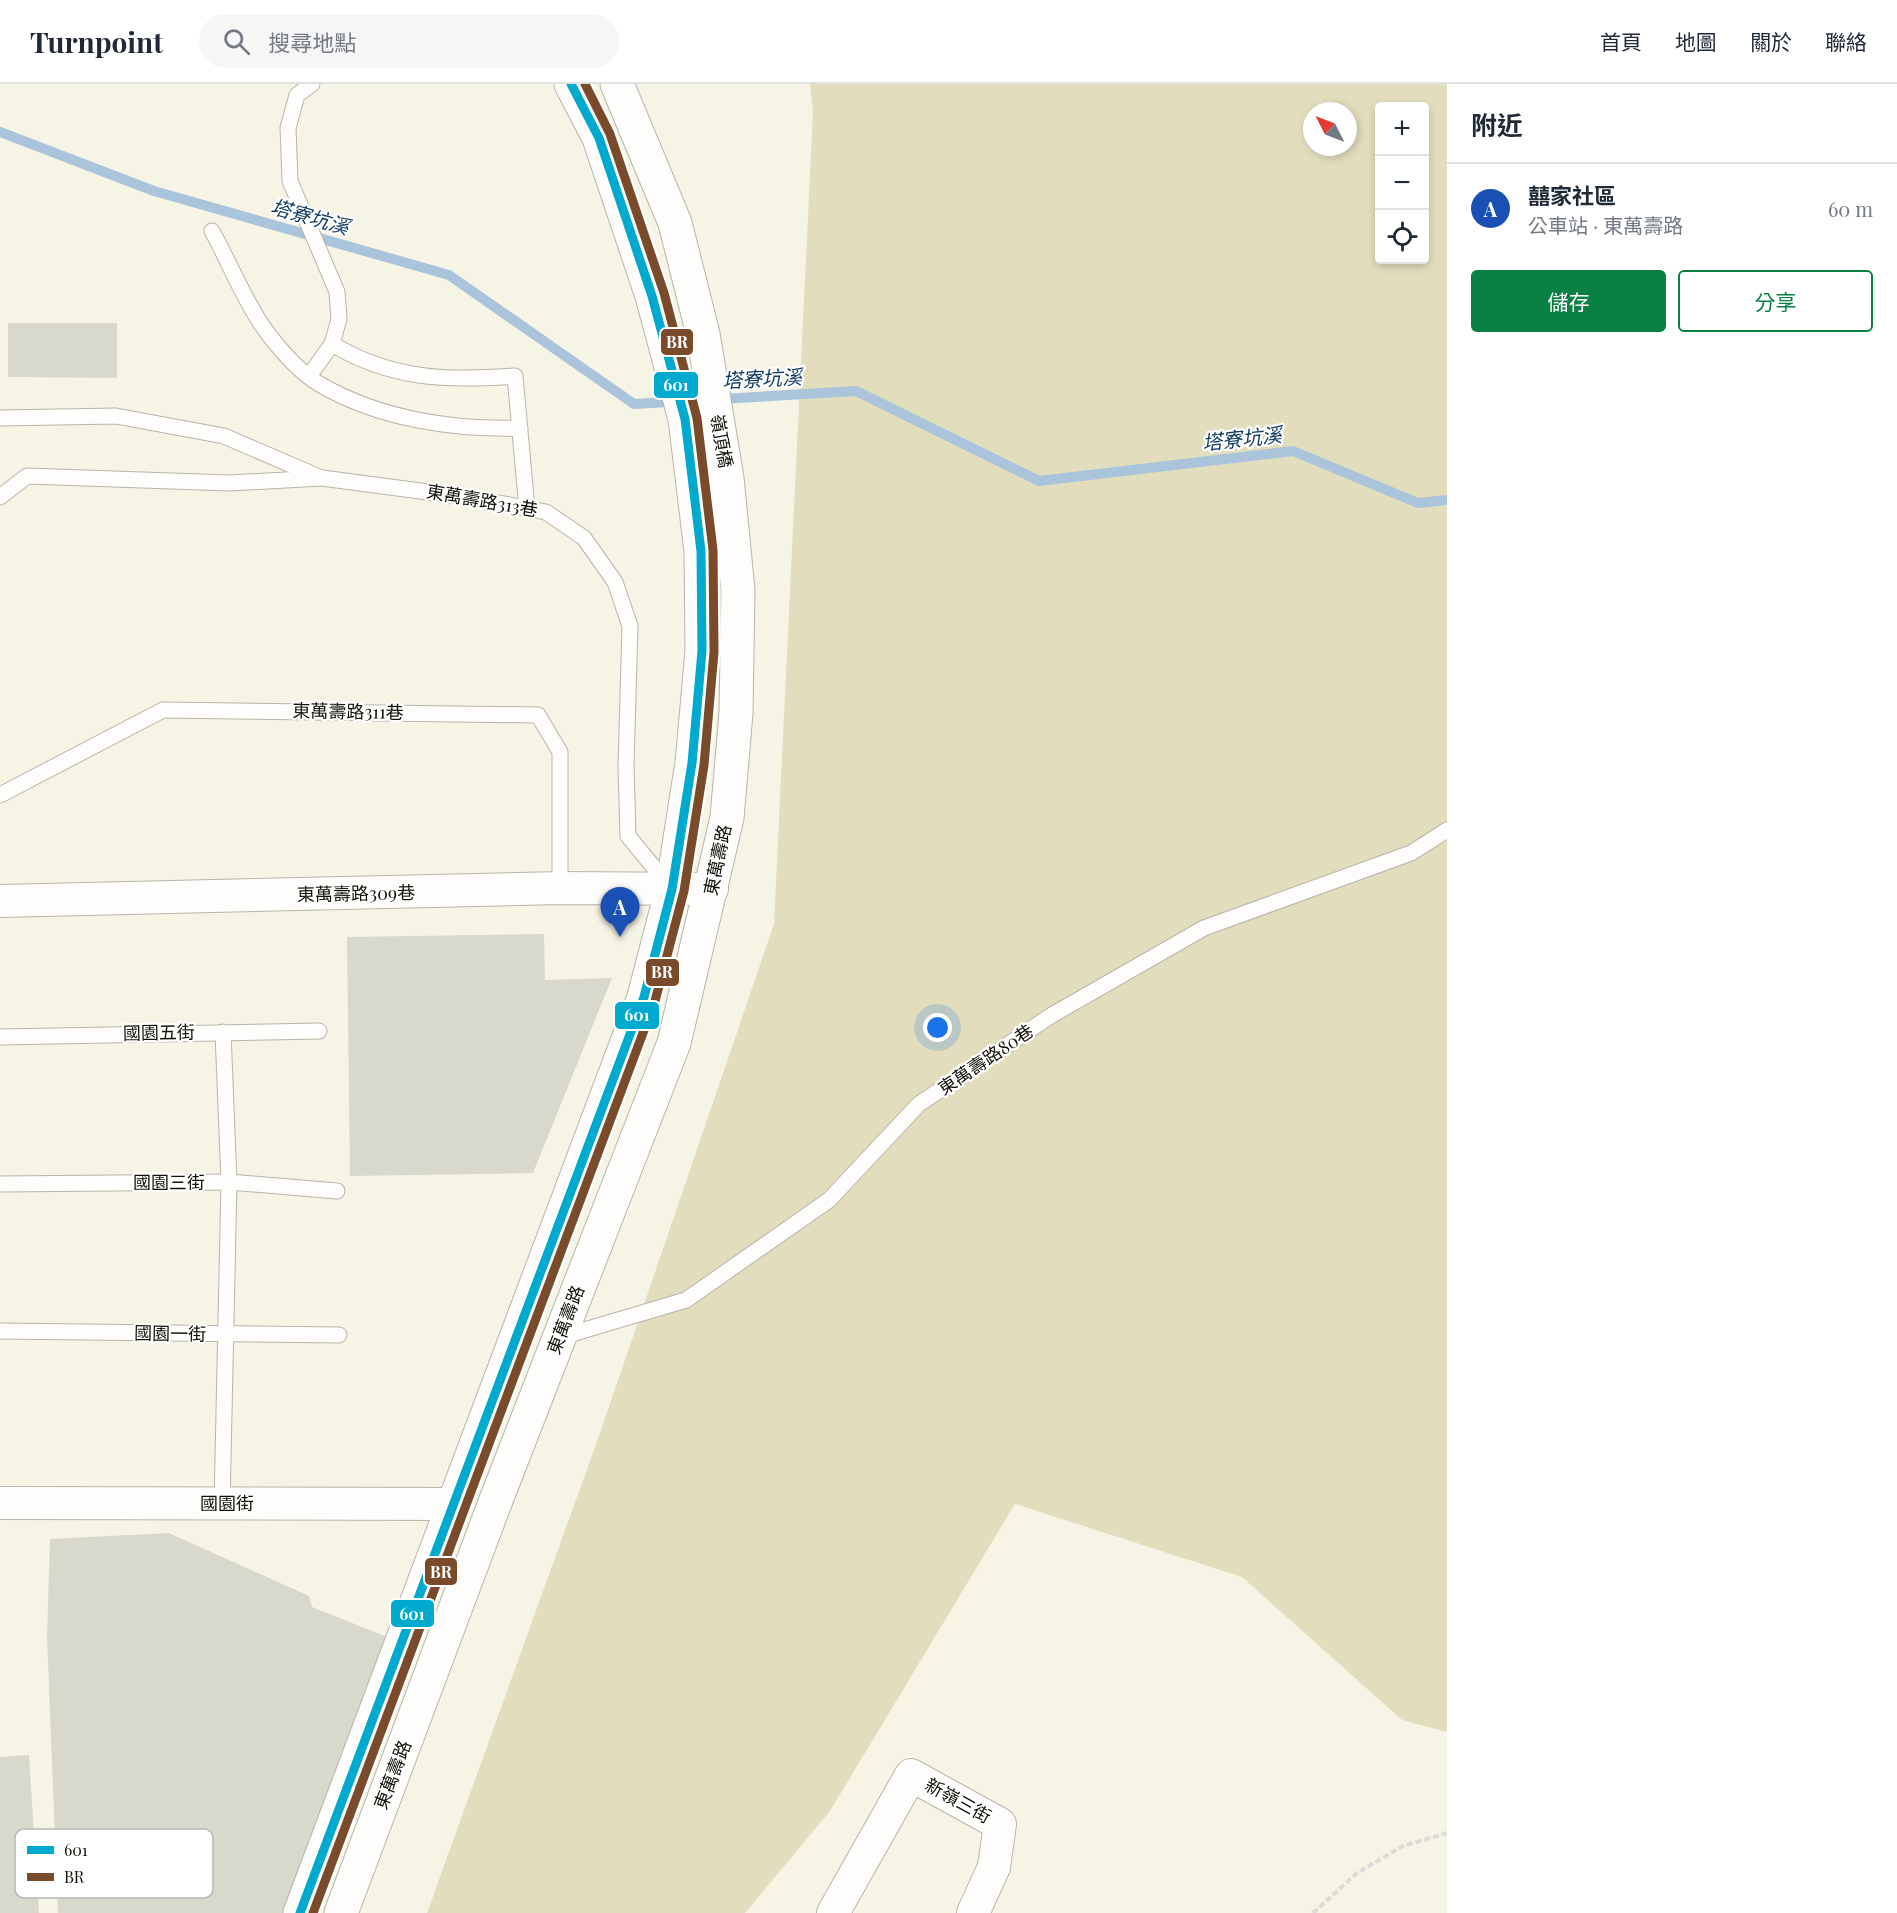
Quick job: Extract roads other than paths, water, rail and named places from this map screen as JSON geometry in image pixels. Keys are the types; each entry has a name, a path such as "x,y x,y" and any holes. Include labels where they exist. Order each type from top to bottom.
{"main road":[{"name":"嶺頂橋","path":"571,84 599,138 652,296 685,419 701,551"},
{"name":"嶺頂橋","path":"617,84 675,223 703,334 725,467 738,590 736,714"},
{"name":"東萬壽路","path":"300,1913 644,997 672,889 692,763 702,651 701,551"},
{"name":"東萬壽路","path":"341,1913 559,1337 674,1043 712,890 727,818 736,714"}],"street":[{"name":"東萬壽路309巷","path":"0,901 560,888 712,890"},
{"name":"國園街","path":"0,1503 454,1504"},
{"name":"新嶺三街","path":"833,1913 911,1775 1000,1824 994,1867 974,1913"}],"lane":[{"path":"309,376 332,344 339,319 337,292 290,181 288,128 297,95 312,84"},
{"path":"212,231 265,330 298,367 321,385 369,407 419,420 483,429 520,428"},
{"path":"332,344 356,358 402,373 439,379 515,376 527,509"},
{"path":"0,418 127,418 224,436 322,478"},
{"name":"東萬壽路313巷","path":"0,497 27,476 230,483 322,478 473,498 546,512 584,538 615,582 630,626 626,766 628,836 672,889"},
{"name":"東萬壽路311巷","path":"0,795 163,710 538,715 560,752 560,888"},
{"name":"東萬壽路80巷","path":"559,1337 686,1300 829,1200 919,1104 1052,1015 1204,928 1411,853 1447,830"},
{"name":"國園五街","path":"0,1036 319,1031"},
{"path":"222,1504 229,1182 223,1032"},
{"name":"國園三街","path":"0,1184 229,1182 338,1191"},
{"name":"國園一街","path":"0,1330 339,1335"}],"waterway":[{"name":"塔寮坑溪","path":"0,132 154,191 449,275 634,404 856,391 1039,481 1293,451 1418,503 1447,500"}],"place":[{"name":"囍家社區","path":"620,937"}]}
